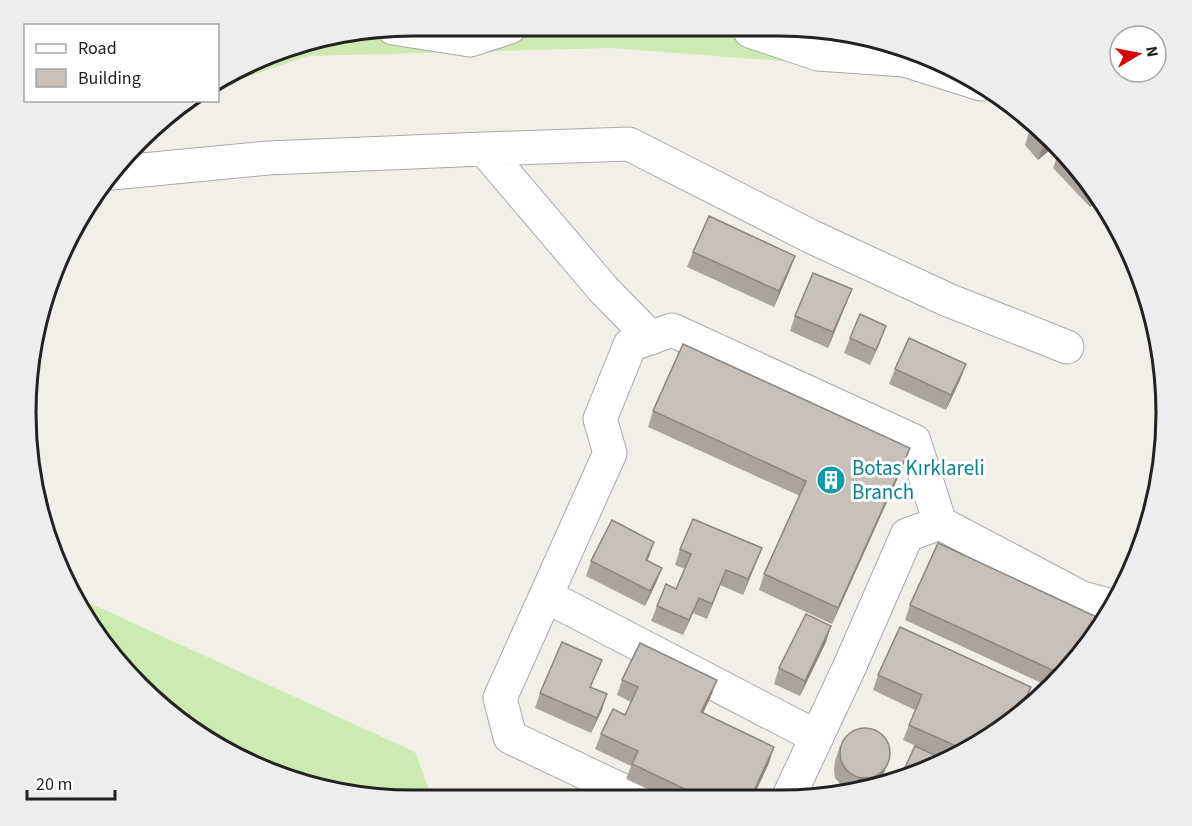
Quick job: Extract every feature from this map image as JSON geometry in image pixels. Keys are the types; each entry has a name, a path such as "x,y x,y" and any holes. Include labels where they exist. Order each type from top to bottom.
{"street":[{"path":"449,36 470,39 480,36"},
{"path":"765,36 818,54 905,60 929,68"},
{"path":"124,171 268,158 629,144 812,237 927,290 1067,347"},
{"path":"484,149 604,290 651,338"},
{"path":"621,790 510,737 500,698 610,453 600,419 630,345 672,330 914,441 940,523 1082,598 1104,604"},
{"path":"792,789 849,668 907,535 940,523"},
{"path":"546,596 817,737"}],"green space":[{"path":"779,36 828,39 877,49 946,75 977,93 910,71 612,48 308,56 234,81 269,65 315,49 339,43 388,37"},
{"path":"88,602 415,752 429,790 388,789 339,783 292,770 246,751 183,712 146,680 114,643"}],"building":[{"path":"709,216 795,256 779,291 693,252"},
{"path":"813,273 852,289 833,332 795,316"},
{"path":"860,314 886,326 876,350 850,338"},
{"path":"909,338 966,364 951,395 895,369"},
{"name":"Botas Kırklareli Branch","path":"683,344 910,448 838,608 764,574 806,481 653,411"},
{"path":"693,519 762,548 748,579 726,570 712,604 699,598 689,620 657,606 666,584 676,589 691,554 680,549"},
{"path":"612,520 654,542 646,560 662,568 650,591 591,561"},
{"path":"938,543 1096,616 1078,643 1054,671 910,605"},
{"path":"806,614 831,626 805,681 779,668"},
{"path":"900,627 1031,687 1025,698 1009,712 955,746 909,725 922,695 878,675"},
{"path":"562,642 602,660 590,687 607,694 597,718 540,693"},
{"path":"640,643 717,680 701,712 774,747 754,790 686,790 632,764 638,751 601,734 613,709 625,715 638,687 622,680"},
{"path":"860,728 870,728 883,735 890,748 890,758 883,771 870,778 860,778 851,774 844,767 840,758 840,748 844,739 851,732"},
{"path":"915,746 936,755 923,761 905,768"}],"place":[{"name":"Botas Kırklareli Branch","path":"831,480"}]}
